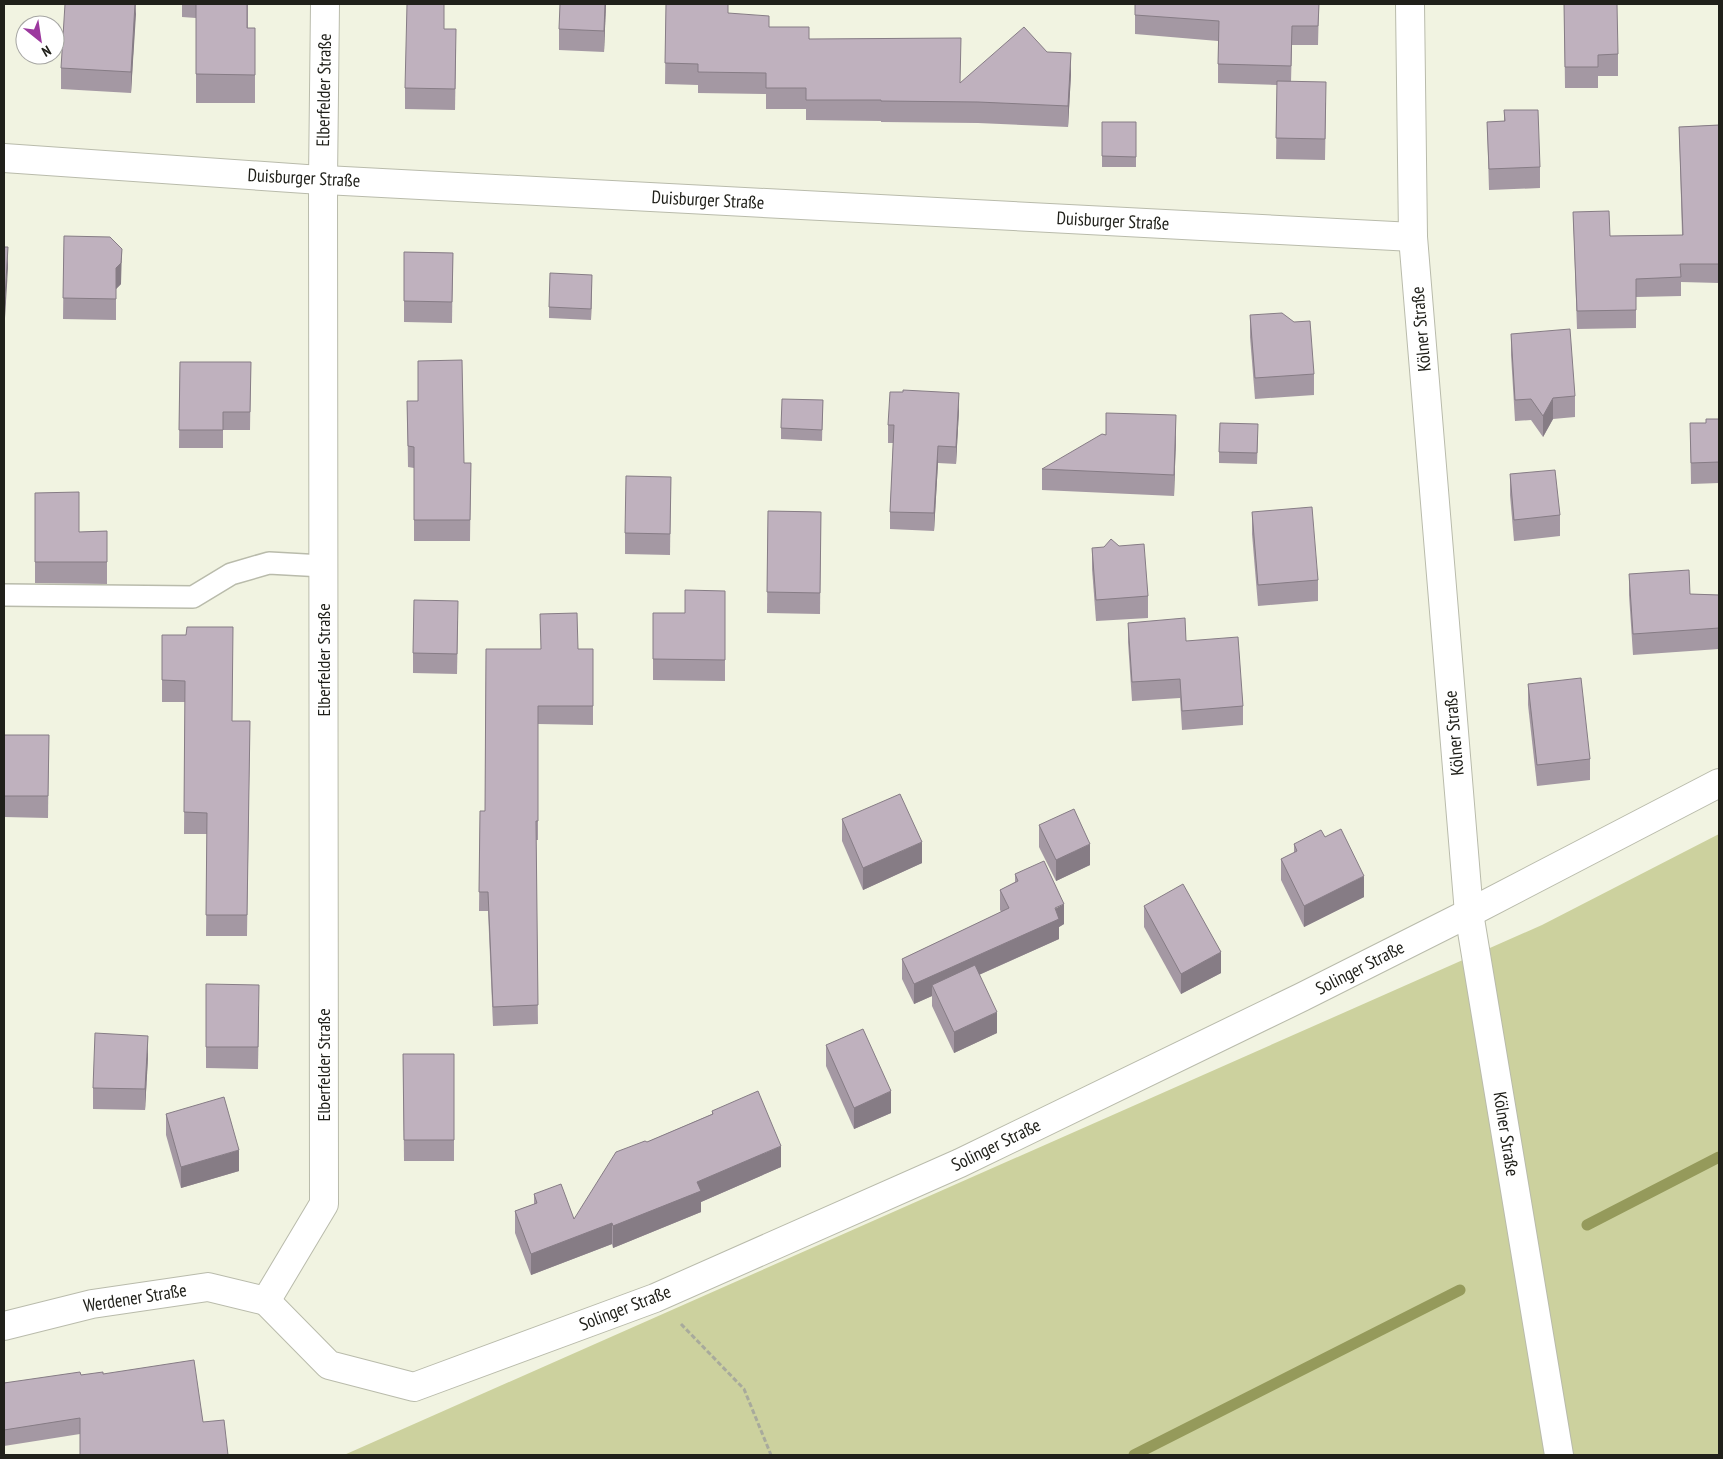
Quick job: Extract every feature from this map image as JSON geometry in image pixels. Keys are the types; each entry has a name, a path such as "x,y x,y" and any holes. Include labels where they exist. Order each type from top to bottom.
{"street":[{"name":"Elberfelder Straße","path":"266,1301 324,1204 323,180 325,4"},
{"name":"Kölner Straße","path":"1410,4 1413,237 1469,913 1559,1455"},
{"name":"Duisburger Straße","path":"4,158 323,180 1413,237"},
{"name":"Solinger Straße","path":"266,1301 329,1365 414,1387 655,1298 960,1163 1302,997 1469,913 1719,783"},
{"name":"Werdener Straße","path":"4,1326 92,1304 208,1286 266,1301"}],"lane":[{"path":"4,595 193,598 231,574 269,563 324,566"}],"path":[{"path":"655,1298 744,1389 771,1455"}],"green space":[{"path":"1719,834 1719,1455 344,1455 1542,925"}],"building":[{"path":"65,4 135,4 131,72 61,68 61,65 65,65"},
{"path":"196,4 247,4 247,28 255,28 255,75 196,74"},
{"path":"407,4 444,4 444,29 456,29 455,89 405,88"},
{"path":"560,4 605,4 604,31 559,29"},
{"path":"666,4 728,4 728,13 769,16 769,27 809,27 809,39 961,38 960,83 1024,27 1047,52 1071,53 1068,106 978,102 806,100 806,88 766,88 766,73 698,72 698,64 665,63"},
{"path":"1135,4 1319,4 1318,26 1292,26 1291,66 1218,64 1219,21 1135,15"},
{"path":"1564,4 1617,4 1618,54 1598,55 1598,67 1565,67"},
{"path":"1277,81 1326,82 1325,139 1276,138"},
{"path":"1504,110 1538,110 1540,167 1489,169 1487,122 1505,121"},
{"path":"1102,122 1136,122 1136,157 1102,156"},
{"path":"1719,125 1719,264 1680,264 1681,277 1636,279 1636,310 1577,311 1573,212 1609,211 1610,236 1683,235 1679,127"},
{"path":"64,236 110,237 122,249 121,263 116,268 116,299 63,298"},
{"path":"4,247 8,247 4,315"},
{"path":"404,252 453,253 452,302 404,301"},
{"path":"550,273 592,275 591,309 549,307"},
{"path":"1282,313 1294,322 1310,321 1314,374 1255,378 1250,315"},
{"path":"1570,329 1575,396 1553,398 1543,416 1531,399 1515,400 1511,334"},
{"path":"462,360 464,463 471,463 470,520 414,520 414,447 408,446 407,401 418,401 418,361"},
{"path":"180,362 251,362 250,412 223,412 223,430 179,430"},
{"path":"903,390 959,393 956,447 938,446 934,513 890,512 894,425 888,425 890,392 903,392"},
{"path":"782,399 823,400 822,430 781,428"},
{"path":"1106,413 1176,415 1174,475 1042,469 1102,434 1106,435"},
{"path":"1706,419 1719,419 1719,462 1691,463 1690,423 1706,423"},
{"path":"1220,423 1258,424 1257,453 1219,452"},
{"path":"1555,470 1560,515 1514,520 1510,474"},
{"path":"626,476 671,477 670,534 625,533"},
{"path":"79,492 79,532 107,531 107,562 35,562 35,493"},
{"path":"1312,507 1318,580 1258,585 1252,512"},
{"path":"768,511 821,512 820,593 767,592"},
{"path":"1111,539 1119,546 1144,544 1148,596 1096,600 1092,548 1104,547"},
{"path":"1689,570 1690,594 1719,595 1719,628 1633,634 1629,574"},
{"path":"685,590 725,591 725,660 653,659 653,613 685,613"},
{"path":"414,600 458,601 457,654 413,653"},
{"path":"577,613 578,649 593,649 593,706 538,706 538,821 536,821 538,1005 493,1007 488,892 479,892 480,811 485,811 486,649 541,649 540,614"},
{"path":"1185,618 1186,641 1238,637 1243,706 1182,711 1180,679 1132,682 1128,623"},
{"path":"187,627 233,627 232,721 250,721 247,915 206,915 207,813 184,812 185,681 162,680 162,635 186,635"},
{"path":"1581,678 1590,759 1537,765 1528,684"},
{"path":"4,735 49,735 48,796 4,796"},
{"path":"900,794 922,842 863,868 842,819"},
{"path":"1074,809 1090,844 1056,860 1039,825"},
{"path":"1341,829 1364,876 1304,906 1281,859 1297,851 1294,844 1321,830 1325,837"},
{"path":"1044,861 1064,904 1055,908 1059,919 914,984 902,959 1009,908 1000,890 1018,881 1015,874"},
{"path":"1183,884 1221,952 1181,974 1144,906"},
{"path":"975,965 997,1012 954,1032 932,985"},
{"path":"206,984 259,985 258,1047 206,1047"},
{"path":"863,1029 891,1091 854,1108 826,1045"},
{"path":"95,1033 148,1036 145,1089 93,1088"},
{"path":"403,1054 454,1054 454,1140 404,1140"},
{"path":"758,1091 781,1146 697,1182 701,1191 613,1226 612,1223 531,1254 515,1211 537,1203 534,1194 561,1184 574,1219 616,1152 645,1141 647,1142 713,1114 712,1111"},
{"path":"224,1097 239,1150 181,1167 166,1114"},
{"path":"194,1360 203,1422 224,1420 228,1455 80,1455 80,1418 4,1430 4,1383 80,1372 81,1375 103,1372 103,1374"}],"waterway":[{"path":"1587,1225 1719,1157"},
{"path":"1134,1455 1460,1290"}]}
